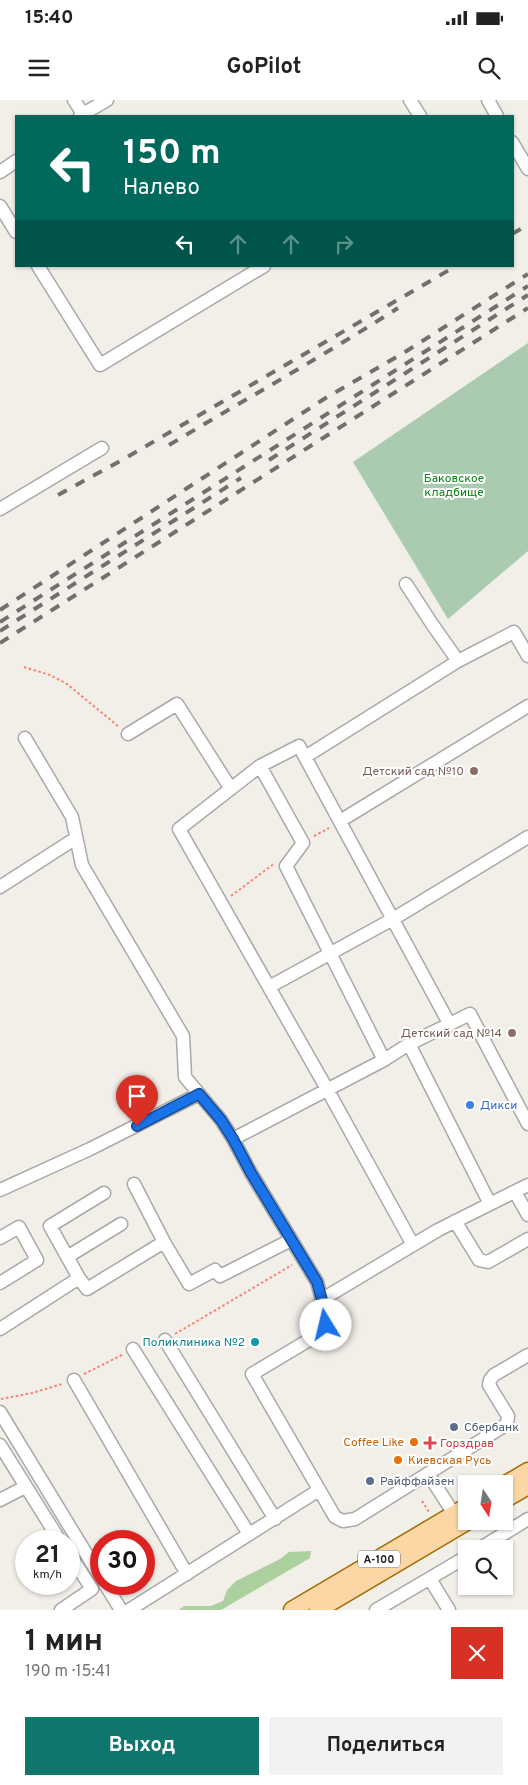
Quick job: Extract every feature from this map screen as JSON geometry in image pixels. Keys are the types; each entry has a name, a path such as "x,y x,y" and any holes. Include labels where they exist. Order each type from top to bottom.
{"main road":[{"path":"513,1480 528,1471"},
{"path":"513,1495 528,1486"},
{"name":"А-100","path":"292,1610 458,1517"},
{"name":"А-100","path":"318,1610 458,1517"}],"street":[{"path":"74,100 81,115 107,100"},
{"path":"410,100 419,115"},
{"path":"488,100 496,115"},
{"path":"514,145 528,169"},
{"path":"0,172 15,162"},
{"path":"0,206 15,230"},
{"path":"39,267 100,365 262,267"},
{"path":"0,509 102,448"},
{"path":"406,584 458,661"},
{"path":"305,757 458,661 514,632 528,656"},
{"path":"128,734 177,704 230,789"},
{"path":"340,821 528,706"},
{"path":"25,738 72,817 82,865 183,1036 185,1076 221,1120 317,1282 326,1315 326,1325 319,1334 252,1374 335,1517 343,1521 349,1521 429,1474 507,1424 508,1416 489,1385 490,1380 494,1375 528,1355"},
{"path":"413,1245 327,1089 179,829 260,766 299,746 450,1025"},
{"path":"260,766 303,843 286,866 384,1060"},
{"path":"269,987 393,919 528,837"},
{"path":"0,887 76,838"},
{"path":"233,1139 384,1060 409,1044 470,1014 528,1124"},
{"path":"409,1044 490,1204"},
{"path":"0,1190 90,1149 199,1094"},
{"path":"134,1184 164,1242 189,1284 215,1270 220,1276 291,1240"},
{"path":"322,1300 456,1221 528,1186"},
{"path":"515,1192 528,1214"},
{"path":"104,1193 50,1226 87,1289 164,1242"},
{"path":"456,1221 479,1260 483,1262 488,1262 528,1239"},
{"path":"67,1256 121,1224"},
{"path":"0,1238 19,1227 37,1260 0,1283"},
{"path":"0,1329 79,1278"},
{"path":"165,1340 275,1518"},
{"path":"133,1349 249,1534"},
{"path":"74,1380 187,1574"},
{"path":"0,1412 90,1560"},
{"path":"0,1445 53,1530"},
{"path":"429,1474 458,1508"},
{"path":"0,1500 25,1487"},
{"path":"129,1610 319,1490"},
{"path":"494,1540 528,1519"},
{"path":"376,1610 458,1561"},
{"path":"61,1610 92,1589 80,1571"},
{"path":"430,1578 449,1610"},
{"path":"112,1595 121,1610"}],"path":[{"path":"24,666 50,675 67,684 128,734"},
{"path":"165,1340 303,1259"},
{"path":"0,1400 32,1393 74,1380 133,1349"}],"green space":[{"name":"Баковское кладбище","path":"528,343 528,551 448,619 353,462"},
{"path":"311,1551 310,1558 221,1610 179,1610 184,1606 211,1606 223,1601 227,1590 236,1581 280,1559 289,1552"}],"railway":[{"path":"514,233 528,225"},
{"path":"58,495 122,460 454,267"},
{"path":"0,610 324,399 405,352 528,274"},
{"path":"0,622 528,286"},
{"path":"269,460 528,295"},
{"path":"169,445 398,308"},
{"path":"0,643 528,308"},
{"path":"0,631 241,478"}],"place":[{"name":"Детский сад №10","path":"474,771"},
{"name":"Детский сад №14","path":"512,1033"},
{"name":"Дикси","path":"470,1105"},
{"name":"Поликлиника №2","path":"255,1342"},
{"name":"Сбербанк","path":"454,1427"},
{"name":"Coffee Like","path":"414,1442"},
{"name":"Горздрав","path":"430,1443"},
{"name":"Киевская Русь","path":"398,1460"},
{"name":"Райффайзен","path":"370,1481"}],"route":[{"path":"137,1126 199,1094 221,1120 233,1139 251,1173 317,1282 326,1315 326,1325"}]}
